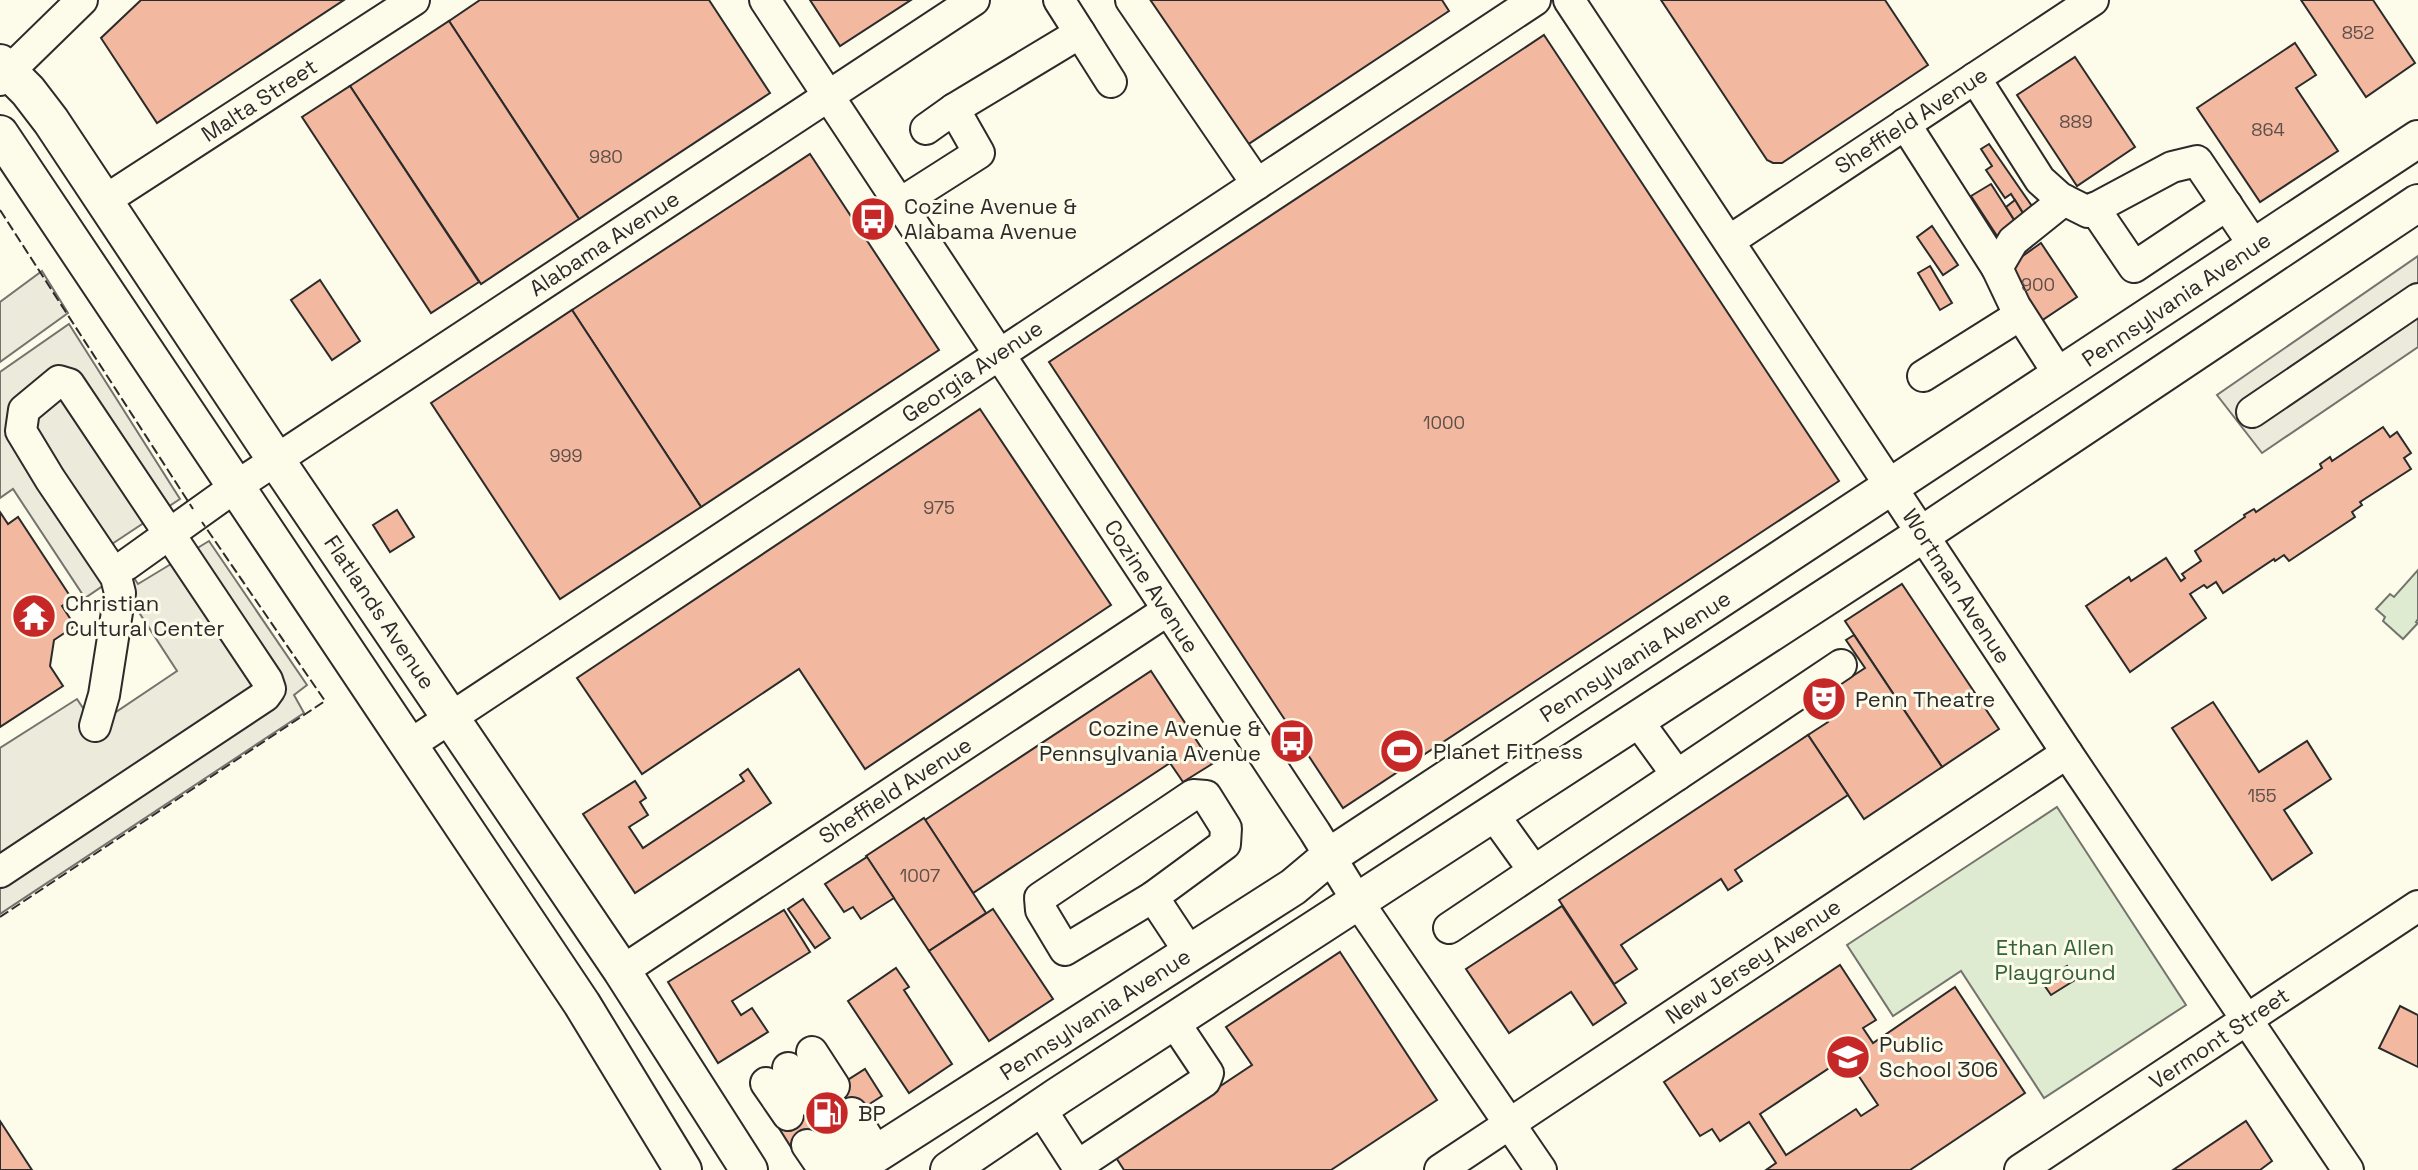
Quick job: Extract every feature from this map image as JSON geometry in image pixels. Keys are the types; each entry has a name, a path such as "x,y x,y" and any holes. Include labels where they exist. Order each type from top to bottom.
{"main road":[{"name":"Flatlands Avenue","path":"3,72 28,91 51,121 622,971 749,1170"},
{"path":"0,134 411,744 582,1004 683,1170"},
{"name":"Pennsylvania Avenue","path":"852,1165 1293,887 1330,856 2418,139"},
{"path":"949,1170 986,1160 1040,1108 1923,534 2418,203"}],"street":[{"path":"3,72 82,0"},
{"name":"Malta Street","path":"104,201 414,0"},
{"name":"Cozine Avenue","path":"765,0 1358,902 1541,1170"},
{"name":"Alabama Avenue","path":"126,565 235,487 974,0"},
{"path":"1059,0 1111,82"},
{"path":"1131,0 1257,184"},
{"name":"Georgia Avenue","path":"411,744 1535,0"},
{"name":"Wortman Avenue","path":"1569,0 2067,753 2348,1170"},
{"name":"Sheffield Avenue","path":"1729,241 2093,0"},
{"path":"926,129 1080,33"},
{"path":"1975,78 2040,180 2064,200 2088,212 2172,167 2197,161 2255,247"},
{"path":"899,204 979,153 954,109"},
{"path":"1905,124 1997,268 2020,315 2060,376"},
{"path":"1997,268 2013,241 2064,200"},
{"path":"2094,208 2134,267 2227,205"},
{"path":"2252,412 2418,299"},
{"path":"1923,376 2020,315"},
{"path":"0,872 252,705 270,689 267,680 69,384 59,381 29,404 22,419 21,431 116,577 120,593 104,695 95,726"},
{"name":"Sheffield Avenue","path":"622,971 1168,610"},
{"path":"1449,928 1841,665"},
{"path":"1637,720 1677,775"},
{"name":"New Jersey Avenue","path":"1440,1170 2067,753"},
{"path":"1193,795 1206,796 1226,828 1225,844 1153,897 1065,950 1041,910 1040,898 1193,795"},
{"path":"1493,814 1534,871"},
{"path":"1153,897 1190,953"},
{"name":"Vermont Street","path":"2020,1170 2418,906"},
{"path":"1040,1108 1078,1168 1205,1081 1208,1073 1174,1022"},
{"path":"811,1101 789,1067 811,1101"},
{"path":"852,1165 830,1129 852,1165"}],"green space":[{"path":"2418,570 2418,623 2403,639 2383,621 2385,617 2376,609 2390,594 2394,597"},
{"name":"Ethan Allen Playground","path":"2057,807 2186,1005 2044,1098 1961,971 1893,1016 1847,945"}],"shaded area":[{"path":"2418,256 2418,347 2262,453 2217,395"},
{"path":"42,271 68,313 0,362 0,302"},
{"path":"69,324 180,499 112,544 138,584 209,541 307,685 294,695 304,713 0,914 0,748 77,699 95,726 177,671 116,577 85,598 13,489 0,498 0,372"}],"building":[{"path":"141,0 344,0 157,123 101,38"},
{"path":"480,0 709,0 770,93 579,219 449,21"},
{"path":"810,0 911,0 840,46"},
{"path":"1143,0 1442,0 1449,11 1241,149"},
{"path":"1661,0 1885,0 1928,65 1782,163 1773,163 1767,160"},
{"path":"2301,0 2373,0 2415,63 2366,97"},
{"path":"449,21 579,219 481,284 350,86"},
{"path":"1544,35 1839,481 1343,808 1049,362"},
{"path":"2295,43 2316,75 2296,88 2338,151 2260,202 2197,108"},
{"path":"2075,57 2135,147 2077,186 2017,95"},
{"path":"350,86 479,282 431,313 302,117"},
{"path":"1989,144 2036,212 2026,218 2011,194 2005,198 1986,170 1992,166 1981,149"},
{"path":"810,154 939,350 701,507 572,310"},
{"path":"1991,184 2018,226 1999,239 1971,196"},
{"path":"2015,200 2027,220 2018,226 2006,207"},
{"path":"1932,226 1958,265 1943,275 1917,237"},
{"path":"2041,243 2077,297 2035,325 2000,272"},
{"path":"1930,266 1952,303 1940,310 1918,273"},
{"path":"320,280 360,341 332,360 291,300"},
{"path":"572,310 701,507 560,599 431,403"},
{"path":"980,409 1111,605 865,769 799,669 642,774 577,678"},
{"path":"2383,427 2390,437 2397,432 2411,453 2404,458 2411,469 2360,502 2362,505 2352,512 2355,517 2289,561 2284,555 2274,559 2223,593 2216,582 2190,594 2206,618 2130,672 2086,606 2129,577 2131,581 2166,558 2181,581 2185,578 2182,574 2201,561 2195,551 2244,515 2254,509 2256,512 2322,468 2320,464 2330,457 2332,461"},
{"path":"397,510 414,537 390,552 373,525"},
{"name":"Christian Cultural Center","path":"0,512 8,524 18,517 72,599 62,606 75,626 54,640 50,666 63,686 0,727"},
{"path":"1902,584 1999,729 1942,767 1845,621"},
{"path":"1854,635 1942,767 1864,819 1808,735 1828,722 1814,701 1865,668 1846,640"},
{"path":"1151,671 1212,764 1183,782 1170,763 973,893 925,820"},
{"path":"2213,702 2259,772 2307,741 2331,779 2284,810 2312,853 2272,880 2172,728"},
{"path":"1808,735 1848,795 1735,870 1742,881 1728,890 1721,879 1621,945 1637,969 1614,984 1559,900"},
{"path":"748,769 771,803 635,893 583,814 635,781 646,798 640,802 648,815 629,827 643,848 744,781 740,775"},
{"path":"924,818 986,913 929,951 866,856"},
{"path":"867,857 894,898 861,919 853,907 844,912 825,884"},
{"path":"803,899 830,938 815,948 788,909"},
{"path":"1562,906 1626,1003 1593,1025 1571,992 1509,1033 1466,969"},
{"path":"993,909 1053,999 989,1041 929,951"},
{"path":"784,910 810,952 732,1001 741,1015 752,1008 768,1032 718,1063 668,982"},
{"path":"1340,952 1437,1100 1331,1170 1124,1170 1115,1156 1252,1065 1226,1027"},
{"name":"Public School 306","path":"1840,965 1876,1020 1863,1028 1873,1043 1955,987 2025,1093 1910,1170 1766,1170 1776,1163 1749,1122 1720,1141 1712,1129 1700,1136 1664,1082","holes":["1846,1057 1878,1105 1861,1116 1856,1109 1786,1155 1760,1114"]},
{"path":"2067,966 2075,980 2051,995 2042,982"},
{"path":"896,968 909,987 904,990 952,1064 909,1093 848,1001"},
{"path":"2400,1006 2418,1015 2418,1067 2379,1048"},
{"path":"865,1069 882,1096 794,1152 777,1125"},
{"path":"0,1121 32,1170 0,1170"},
{"path":"2246,1121 2272,1161 2260,1170 2173,1170"}],"fence":[{"path":"0,210 193,509"},
{"path":"0,917 325,701 202,522"}],"place":[{"name":"Cozine Avenue & Alabama Avenue","path":"873,219"},
{"name":"Christian Cultural Center","path":"34,616"},
{"name":"Penn Theatre","path":"1824,699"},
{"name":"Cozine Avenue & Pennsylvania Avenue","path":"1292,741"},
{"name":"Planet Fitness","path":"1402,751"},
{"name":"Public School 306","path":"1848,1057"},
{"name":"BP","path":"827,1113"}]}
